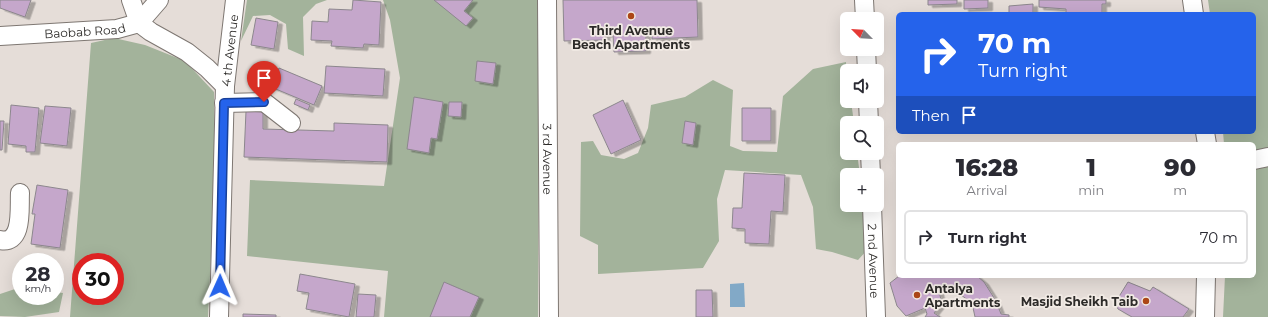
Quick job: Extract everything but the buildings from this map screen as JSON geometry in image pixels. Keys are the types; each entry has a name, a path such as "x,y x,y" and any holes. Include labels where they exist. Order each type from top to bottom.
{"street":[{"path":"131,0 139,23 151,32 187,52 207,68 224,94 264,102 291,123"},
{"name":"Baobab Road","path":"0,36 117,29 139,23 159,0"},
{"name":"4 th Avenue","path":"219,317 224,94 235,0"},
{"name":"3 rd Avenue","path":"547,0 549,317"},
{"path":"864,0 865,12"},
{"path":"1192,0 1194,12"},
{"path":"1256,160 1268,158"},
{"path":"0,240 4,241 14,236 19,227 20,193"},
{"name":"2 nd Avenue","path":"872,212 876,317"},
{"path":"1205,317 1206,278"}],"green space":[{"path":"247,0 327,0 316,4 303,17 304,56 288,49 286,24 270,15 253,16 241,41"},
{"path":"383,0 539,0 538,317 384,317 388,271 247,256 250,180 384,186 400,78 390,20"},
{"path":"1208,0 1268,0 1268,317 1223,317 1225,278 1256,278 1256,142 1224,142 1223,134 1256,134 1256,12 1210,12"},
{"path":"114,38 145,45 185,61 214,92 215,174 208,317 70,317 72,291 72,305 124,305 124,253 75,253 91,43"},
{"path":"846,62 846,64 840,64 840,108 852,108 853,116 840,116 840,160 858,160 859,168 840,168 840,212 865,212 869,248 858,260 816,249 813,207 801,175 725,170 717,199 719,241 703,268 598,274 598,245 580,236 581,142 593,141 601,155 624,159 638,153 648,128 651,105 685,97 713,80 733,90 730,146 743,151 777,152 783,96 813,69"},
{"path":"12,290 12,305 60,305 59,312 25,317 0,316 0,294"}],"water":[{"path":"744,283 745,307 730,307 730,284"}],"place":[{"name":"Third Avenue Beach Apartments","path":"631,16"},
{"name":"Antalya Apartments","path":"917,295"},
{"name":"Masjid Sheikh Taib","path":"1146,301"}],"route":[{"path":"220,286 224,103 264,102"}]}
